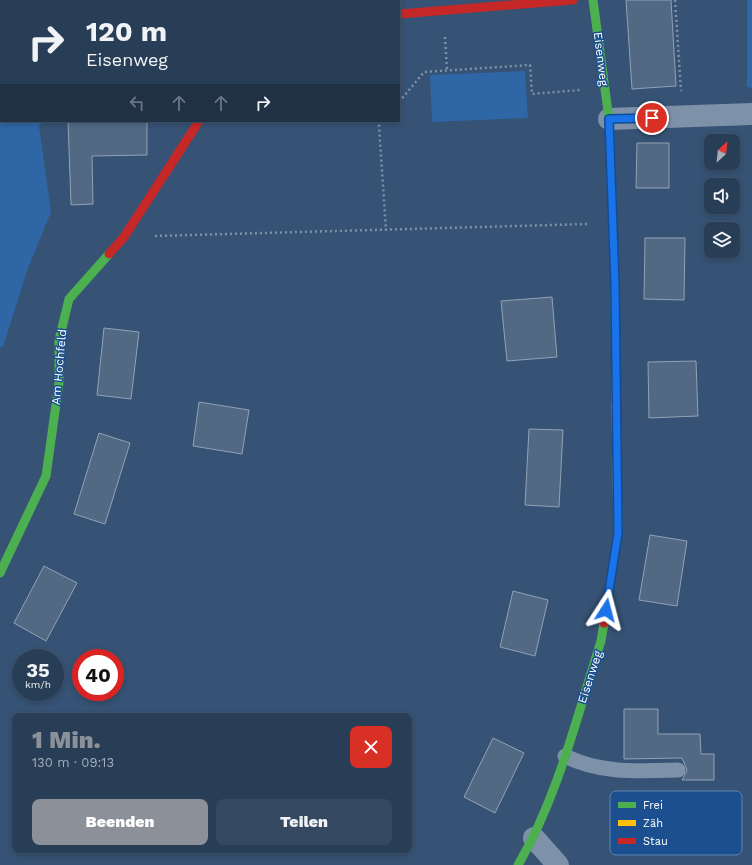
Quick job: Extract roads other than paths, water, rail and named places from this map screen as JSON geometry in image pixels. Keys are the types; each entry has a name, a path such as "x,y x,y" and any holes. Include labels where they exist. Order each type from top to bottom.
{"street":[{"path":"400,14 573,0"},
{"name":"Eisenweg","path":"518,865 534,838 565,756 601,641 618,533 613,224 609,119 594,0"},
{"path":"609,119 752,114"},
{"name":"Am Hochfeld","path":"0,573 46,476 59,383 60,340 69,299 124,237 198,122"},
{"path":"534,838 558,865"}],"lane":[{"path":"565,756 580,764 619,771 678,770"}]}
